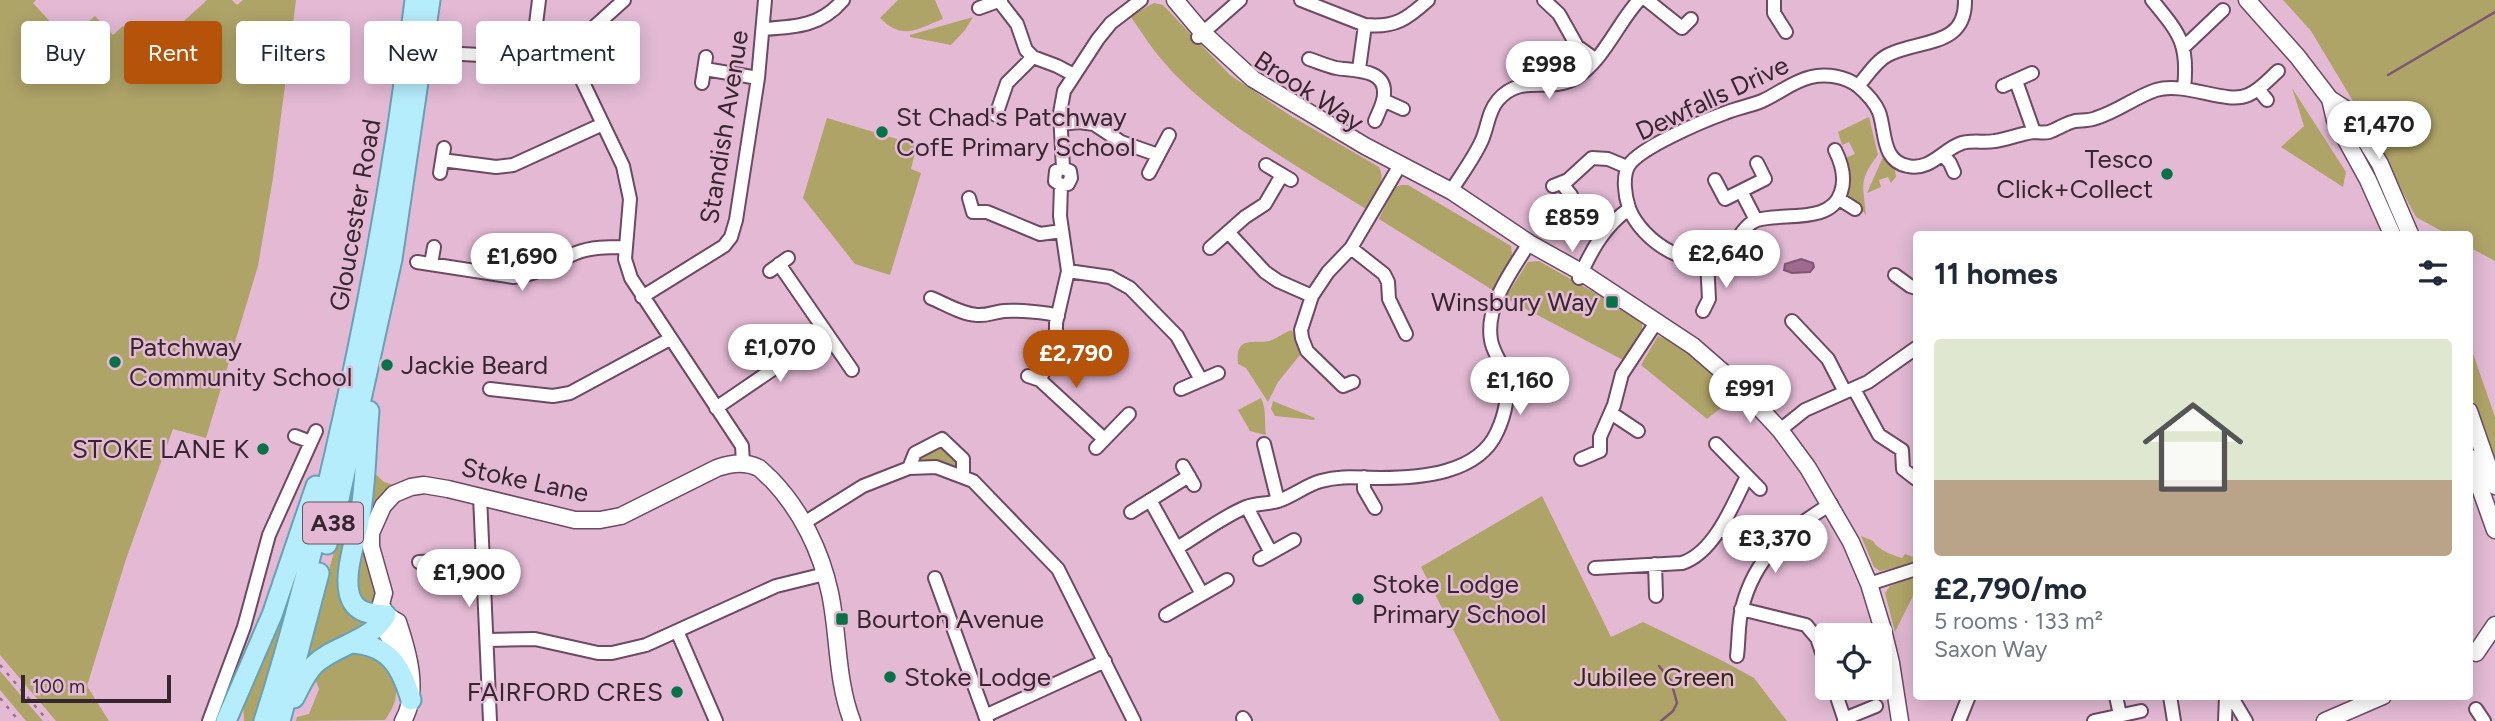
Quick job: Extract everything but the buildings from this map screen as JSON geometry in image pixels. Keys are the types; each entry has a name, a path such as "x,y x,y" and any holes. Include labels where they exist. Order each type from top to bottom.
{"main road":[{"name":"Gloucester Road","path":"264,721 320,520 354,372 385,209 415,0"},
{"name":"Gloucester Road","path":"427,21 430,0"},
{"name":"Gloucester Road","path":"281,721 339,499 392,259 419,84"},
{"path":"281,721 313,666 337,649 379,628 386,615 363,612 357,608 351,599 349,585 351,558 361,509 378,323"},
{"path":"226,721 272,615 354,372"},
{"path":"351,643 367,644 380,649 391,658 398,667 411,700"}],"street":[{"path":"536,21 539,0"},
{"path":"601,21 624,0"},
{"name":"Standish Avenue","path":"642,297 724,246 731,237 758,78 765,0"},
{"path":"763,29 815,22 833,12 843,0"},
{"path":"1129,414 1100,443 1034,378 1056,340 1058,316 1068,271 1059,209 1061,186 1068,184 1072,178 1070,171 1063,168 1061,103 1064,91 1111,23 1141,0"},
{"name":"Brook Way","path":"1165,0 1199,35 1253,79 1397,168 1450,195 1527,246 1657,321 1693,346 1738,386 1780,430 1831,504 1851,542 1869,584 1891,663 1900,721"},
{"name":"Brook Way","path":"1175,0 1199,35"},
{"path":"1199,35 1240,0"},
{"path":"1301,0 1374,26 1401,22 1428,0"},
{"path":"1544,0 1559,14 1577,46 1596,60"},
{"path":"1450,195 1482,140 1491,110 1509,89 1529,84 1560,84 1570,80 1596,60 1639,0"},
{"path":"1647,0 1683,28"},
{"path":"1974,0 1965,0 1963,20 1955,30 1937,40 1887,55 1858,86 1870,97 1878,111 1886,148 1892,157 1909,167 1931,163 1960,144 1992,142 2034,132 2048,132 2076,121 2097,118 2156,90 2170,87 2240,97 2258,89 2278,71"},
{"path":"2152,0 2179,34 2184,47 2184,88"},
{"path":"2247,0 2297,56 2330,99 2347,110 2379,164 2409,231"},
{"path":"979,8 1000,1 1017,24 1026,50 1034,57 1074,75"},
{"path":"1760,18 1774,7 1786,32"},
{"path":"2184,47 2223,10"},
{"path":"1359,69 1365,24"},
{"path":"985,99 997,109 1007,83 1034,57"},
{"path":"1309,59 1337,68 1359,69 1376,77 1383,85 1383,100 1375,121"},
{"path":"702,83 705,63 758,78"},
{"path":"2032,73 2010,83 2034,132"},
{"name":"Dewfalls Drive","path":"1629,209 1625,184 1628,167 1650,148 1708,120 1760,102 1805,79 1832,76 1858,86"},
{"path":"584,84 623,166 629,192 625,259 631,278 742,446 743,463 760,468 784,493 804,523 815,546 834,612 839,676 852,721"},
{"path":"2258,89 2267,100"},
{"path":"2330,99 2335,120 2368,180 2391,231"},
{"path":"1383,100 1403,109"},
{"path":"442,161 496,167 513,165 603,124"},
{"path":"1061,124 1094,124 1121,142 1158,155"},
{"path":"1149,173 1169,135"},
{"path":"1579,276 1614,218 1629,209 1636,223 1648,236 1691,260 1707,261 1726,252 1756,220 1810,215 1831,207 1839,199 1843,184 1843,172 1835,150"},
{"path":"1943,155 1954,172"},
{"name":"Dewfalls Drive","path":"1571,195 1558,185 1592,158 1608,159 1628,167"},
{"path":"1715,180 1725,199 1765,179 1757,163"},
{"path":"1210,248 1245,216 1265,204 1286,178 1266,165"},
{"path":"1346,388 1304,347 1301,330 1312,296 1328,272 1351,248 1397,168"},
{"path":"1741,191 1756,220"},
{"path":"969,198 967,214 987,212 1040,234 1062,231"},
{"path":"1839,199 1855,209"},
{"path":"1228,232 1265,272 1278,281 1312,296"},
{"path":"1177,548 1247,507 1278,501 1317,482 1334,477 1396,478 1454,468 1467,464 1482,454 1492,442 1502,420 1507,393 1506,375 1495,355 1491,340 1493,309 1527,246"},
{"path":"431,264 434,247"},
{"path":"417,262 514,277 526,276 579,252 604,247 625,247"},
{"path":"1351,248 1384,274 1388,282 1389,299 1407,337"},
{"path":"1703,310 1709,299 1707,261"},
{"path":"779,264 852,370"},
{"path":"1068,271 1110,277 1130,288 1177,336 1200,380"},
{"path":"1895,275 1913,287"},
{"path":"940,297 976,315 1007,310 1046,312 1058,316"},
{"path":"1581,459 1604,454 1600,437 1611,413 1622,374 1657,321"},
{"path":"1792,321 1828,359 1879,435 1902,450 1903,469 1913,477"},
{"path":"716,408 826,333"},
{"path":"490,388 553,396 570,393 670,339"},
{"path":"1780,430 1805,410 1868,382 1913,350"},
{"path":"1181,389 1218,373"},
{"path":"1611,413 1638,431"},
{"path":"2473,423 2495,486"},
{"path":"209,721 244,627 270,535 313,436 295,436"},
{"path":"909,468 915,453 942,439 963,460 963,476"},
{"path":"1264,444 1261,459 1278,501"},
{"path":"1716,444 1760,489"},
{"name":"Stoke Lane","path":"386,615 381,604 384,593 371,547 371,533 383,506 394,494 424,485 575,520 600,520 621,516 717,468 731,463 743,463"},
{"path":"804,523 863,486 909,468 936,467 973,481 1058,569 1134,721"},
{"path":"2473,468 2495,530"},
{"path":"1131,512 1188,476"},
{"path":"1595,568 1690,561 1698,556 1721,528 1747,476"},
{"path":"1364,477 1362,497 1375,508"},
{"path":"480,496 490,721"},
{"path":"1150,500 1202,594"},
{"path":"1737,656 1741,609 1765,559 1791,529 1831,504"},
{"path":"1247,507 1265,556 1294,540"},
{"path":"1721,528 1765,559"},
{"path":"419,562 483,559"},
{"path":"1655,564 1656,596"},
{"path":"1869,584 1913,570"},
{"path":"487,640 535,639 582,651 612,653 646,645 776,586 825,574"},
{"path":"935,578 986,719 1105,661"},
{"path":"1166,615 1227,580"},
{"path":"1741,609 1806,625 1815,636"},
{"path":"386,615 398,622 407,649 411,700 403,721"},
{"path":"2473,655 2495,625"},
{"path":"677,631 716,721"},
{"path":"2473,655 2495,648"},
{"path":"1838,700 1845,720 1875,706"},
{"path":"1959,721 1967,700"},
{"path":"2117,700 2120,716"},
{"path":"2171,700 2174,721"},
{"path":"2225,721 2228,700"},
{"path":"2231,700 2246,721"},
{"path":"2325,721 2375,700"},
{"path":"2476,709 2484,721"},
{"path":"2094,721 2141,711"}],"green space":[{"name":"Patchway Community School","path":"0,0 36,0 33,3 50,21 21,21 21,84 110,84 110,32 113,35 123,26 124,84 222,84 222,21 184,21 207,0 232,0 237,5 243,0 296,0 293,21 236,21 236,84 285,84 258,266 206,438 173,429 126,559 87,686 109,721 56,721 0,655"},
{"path":"898,0 935,0 943,19 910,31 896,29 880,18"},
{"path":"2283,0 2495,0 2495,261 2473,249 2473,231 2442,231 2416,217 2356,106 2311,31"},
{"path":"1154,3 1163,5 1230,75 1291,116 1379,167 1381,184 1366,209 1258,141 1205,102 1182,81 1158,55 1130,16"},
{"path":"973,17 951,45 910,37 910,35"},
{"path":"2292,88 2346,172 2343,187 2281,147 2304,126"},
{"path":"1869,117 1878,155 1864,178 1866,216 1864,212 1859,213 1847,200 1845,158 1855,154 1849,142 1842,145 1838,132"},
{"path":"827,118 917,145 911,169 921,173 890,275 855,264 803,198"},
{"path":"1883,157 1895,170 1896,177 1891,183 1888,177 1879,180 1881,187 1867,193"},
{"path":"1408,185 1511,246 1513,260 1494,291 1379,219 1394,188"},
{"path":"1539,261 1637,317 1642,323 1642,333 1623,360 1505,298 1528,262"},
{"path":"1291,330 1300,355 1278,382 1268,402 1246,368 1238,364 1239,349 1246,343 1269,341"},
{"path":"1658,336 1683,349 1712,371 1726,386 1732,399 1707,419 1641,365"},
{"path":"2473,354 2495,417 2495,463 2473,400"},
{"path":"1261,398 1266,435 1250,431 1238,410"},
{"path":"1273,401 1315,418 1275,416 1271,409"},
{"path":"362,444 345,590 374,620 302,674"},
{"path":"942,444 962,464 961,469 935,463 915,463 915,459"},
{"path":"371,470 384,482 397,486 377,499 369,511 376,590 375,603 363,607 353,584"},
{"name":"Jubilee Green","path":"1542,496 1611,637 1643,622 1754,678 1787,721 1500,721 1421,567"},
{"path":"1861,536 1890,554 1902,558 1905,554 1913,557 1913,564 1880,571 1874,567"},
{"path":"308,544 259,721 244,721 243,703"},
{"path":"1913,577 1913,596 1895,632 1885,593 1890,586"},
{"path":"347,652 369,652 394,674 396,698 385,720 296,721 297,717 309,714 319,689 314,676"},
{"path":"0,671 43,721 26,721 0,690"}],"shaded area":[{"path":"1801,259 1813,263 1814,267 1810,272 1792,273 1784,270 1785,264"}],"waterway":[{"path":"2388,75 2495,12"},
{"path":"1659,666 1671,681 1677,703 1673,711 1661,721"}],"railway":[{"path":"0,665 48,721"},
{"path":"0,698 19,721"}],"place":[{"name":"St Chad's Patchway CofE Primary School","path":"882,132"},
{"name":"Tesco Click+Collect","path":"2167,174"},
{"name":"Winsbury Way","path":"1612,302"},
{"name":"Patchway Community School","path":"115,362"},
{"name":"Jackie Beard","path":"387,365"},
{"name":"STOKE LANE K","path":"263,449"},
{"name":"Stoke Lodge Primary School","path":"1358,599"},
{"name":"Bourton Avenue","path":"842,619"},
{"name":"Stoke Lodge","path":"890,677"},
{"name":"FAIRFORD CRES","path":"677,692"}]}
